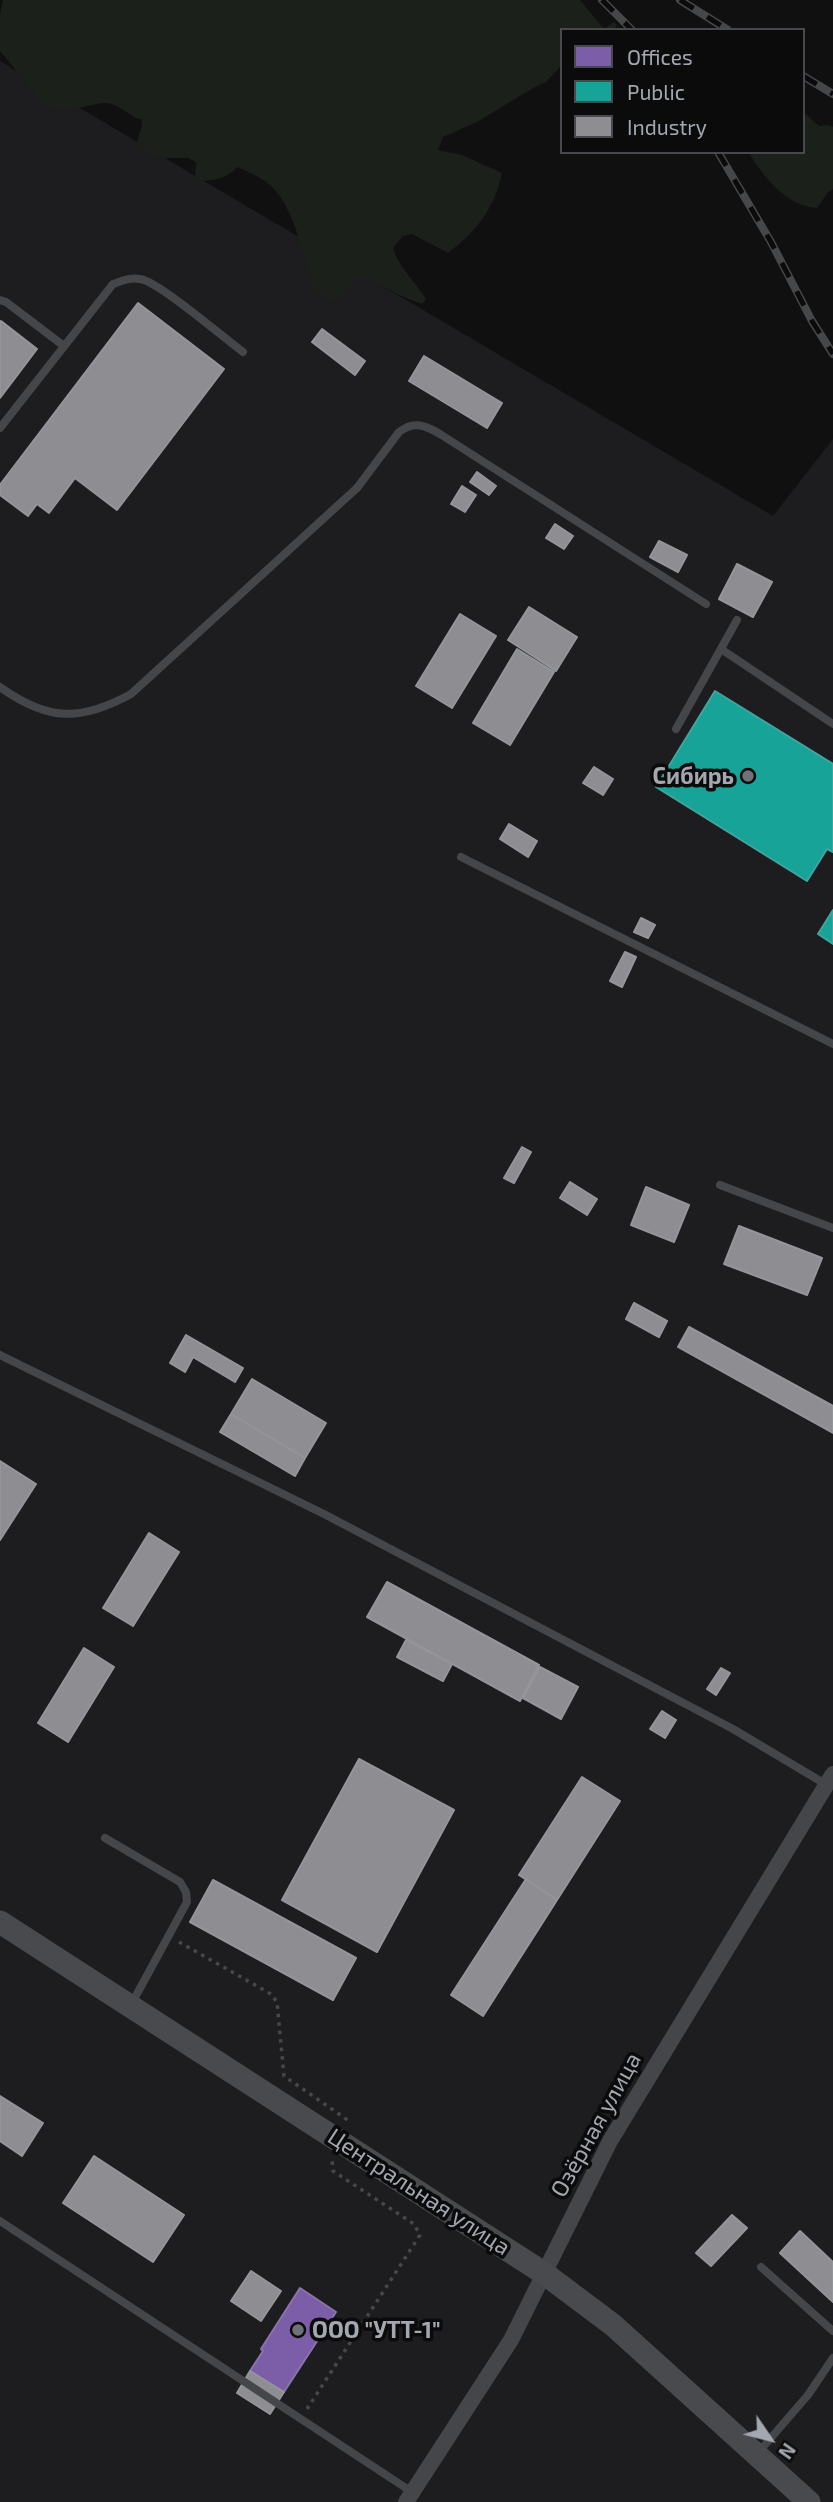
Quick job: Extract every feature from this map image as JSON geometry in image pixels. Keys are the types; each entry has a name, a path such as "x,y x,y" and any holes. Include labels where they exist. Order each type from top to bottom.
{"street":[{"name":"Озёрная улица","path":"409,2497 493,2371 545,2274 580,2197 610,2141 830,1780"},
{"name":"Центральная улица","path":"0,1922 545,2274 613,2325 809,2502"}],"lane":[{"path":"0,428 113,284 128,278 142,279 158,287 243,352"},
{"path":"0,300 64,346"},
{"path":"0,687 15,698 44,711 60,714 88,713 107,707 131,694 357,488 399,432 416,424 440,434 706,604"},
{"path":"676,729 737,620"},
{"path":"721,649 833,724"},
{"path":"461,857 833,1044"},
{"path":"720,1185 833,1228"},
{"path":"0,1355 324,1514 830,1780"},
{"path":"105,1838 180,1882 186,1892 187,1902 131,2006"},
{"path":"0,2221 300,2419 409,2497"},
{"path":"761,2267 833,2331"},
{"path":"756,2455 808,2395 833,2358"}],"path":[{"path":"168,1936 271,1994 277,2003 284,2076 353,2126 331,2162 333,2171 414,2224 420,2235 300,2419"}],"shaded area":[{"path":"3,0 580,0 603,28 560,28 560,67 546,82 477,122 443,137 438,150 462,155 502,173 494,198 483,218 468,236 448,253 412,234 403,236 393,248 403,268 426,299 422,304 357,276 345,294 333,301 315,291 299,238 282,199 274,189 237,167 220,178 204,181 195,179 196,162 188,158 160,158 138,147 142,120 111,104 68,111 45,105 0,51 0,14"},
{"path":"614,22 617,25 615,28 605,28"},
{"path":"0,61 773,516 833,439 833,2502 0,2502"},
{"path":"805,114 819,126 833,127 833,189 817,208 795,202 777,189 749,154 805,154"}],"building: Offices":[{"name":"ООО \"УТТ-1\"","path":"300,2288 336,2312 284,2392 250,2371"}],"building: Public":[{"name":"Сибирь","path":"715,691 833,764 833,852 827,849 807,881 656,787"},
{"path":"833,910 833,944 818,934"}],"building: Industry":[{"path":"138,303 224,369 117,510 75,478 49,513 37,504 28,516 0,495 0,485"},
{"path":"0,322 37,349 0,398"},
{"path":"322,329 365,361 355,375 312,342"},
{"path":"424,356 502,403 487,428 409,381"},
{"path":"477,472 496,486 489,495 470,482"},
{"path":"462,486 476,495 465,512 451,504"},
{"path":"555,524 573,536 564,549 546,538"},
{"path":"659,541 687,555 678,572 650,557"},
{"path":"737,564 772,582 753,617 719,599"},
{"path":"529,607 577,637 556,671 508,640"},
{"path":"460,614 496,636 452,708 416,686"},
{"path":"517,649 554,672 510,745 473,723"},
{"path":"594,767 613,779 603,795 583,783"},
{"path":"509,824 537,841 528,857 500,839"},
{"path":"641,918 655,925 648,938 634,932"},
{"path":"625,952 636,957 622,987 610,981"},
{"path":"522,1147 531,1152 514,1183 504,1178"},
{"path":"570,1182 597,1199 587,1215 560,1198"},
{"path":"646,1187 689,1205 674,1242 631,1225"},
{"path":"739,1226 822,1258 807,1295 724,1264"},
{"path":"634,1303 667,1321 659,1337 626,1319"},
{"path":"689,1327 833,1406 833,1433 678,1347"},
{"path":"186,1335 243,1368 235,1382 193,1357 185,1372 170,1363"},
{"path":"252,1379 326,1423 305,1458 231,1414"},
{"path":"231,1414 305,1458 295,1476 220,1432"},
{"path":"0,1461 36,1484 0,1540"},
{"path":"149,1533 179,1552 133,1626 103,1608"},
{"path":"387,1582 539,1665 520,1701 367,1617"},
{"path":"406,1640 452,1664 443,1681 397,1657"},
{"path":"84,1648 114,1667 68,1742 38,1723"},
{"path":"540,1667 578,1687 561,1719 523,1698"},
{"path":"721,1668 730,1673 716,1695 707,1689"},
{"path":"662,1711 676,1720 665,1738 650,1729"},
{"path":"359,1759 454,1810 377,1952 282,1900"},
{"path":"582,1777 620,1801 557,1900 519,1875"},
{"path":"526,1879 557,1900 483,2016 451,1995"},
{"path":"213,1880 356,1958 333,2000 190,1922"},
{"path":"0,2096 43,2123 22,2156 0,2141"},
{"path":"94,2156 184,2215 153,2262 63,2203"},
{"path":"732,2215 747,2228 711,2266 696,2253"},
{"path":"800,2231 833,2262 833,2302 780,2253"},
{"path":"251,2271 281,2291 261,2321 231,2301"},
{"path":"250,2371 284,2392 270,2414 237,2393"}],"railway":[{"path":"602,0 630,28"},
{"path":"680,0 725,28"},
{"path":"805,77 833,94"},
{"path":"719,154 833,354"}],"place":[{"name":"Сибирь","path":"748,776"},
{"name":"ООО \"УТТ-1\"","path":"298,2330"}]}
